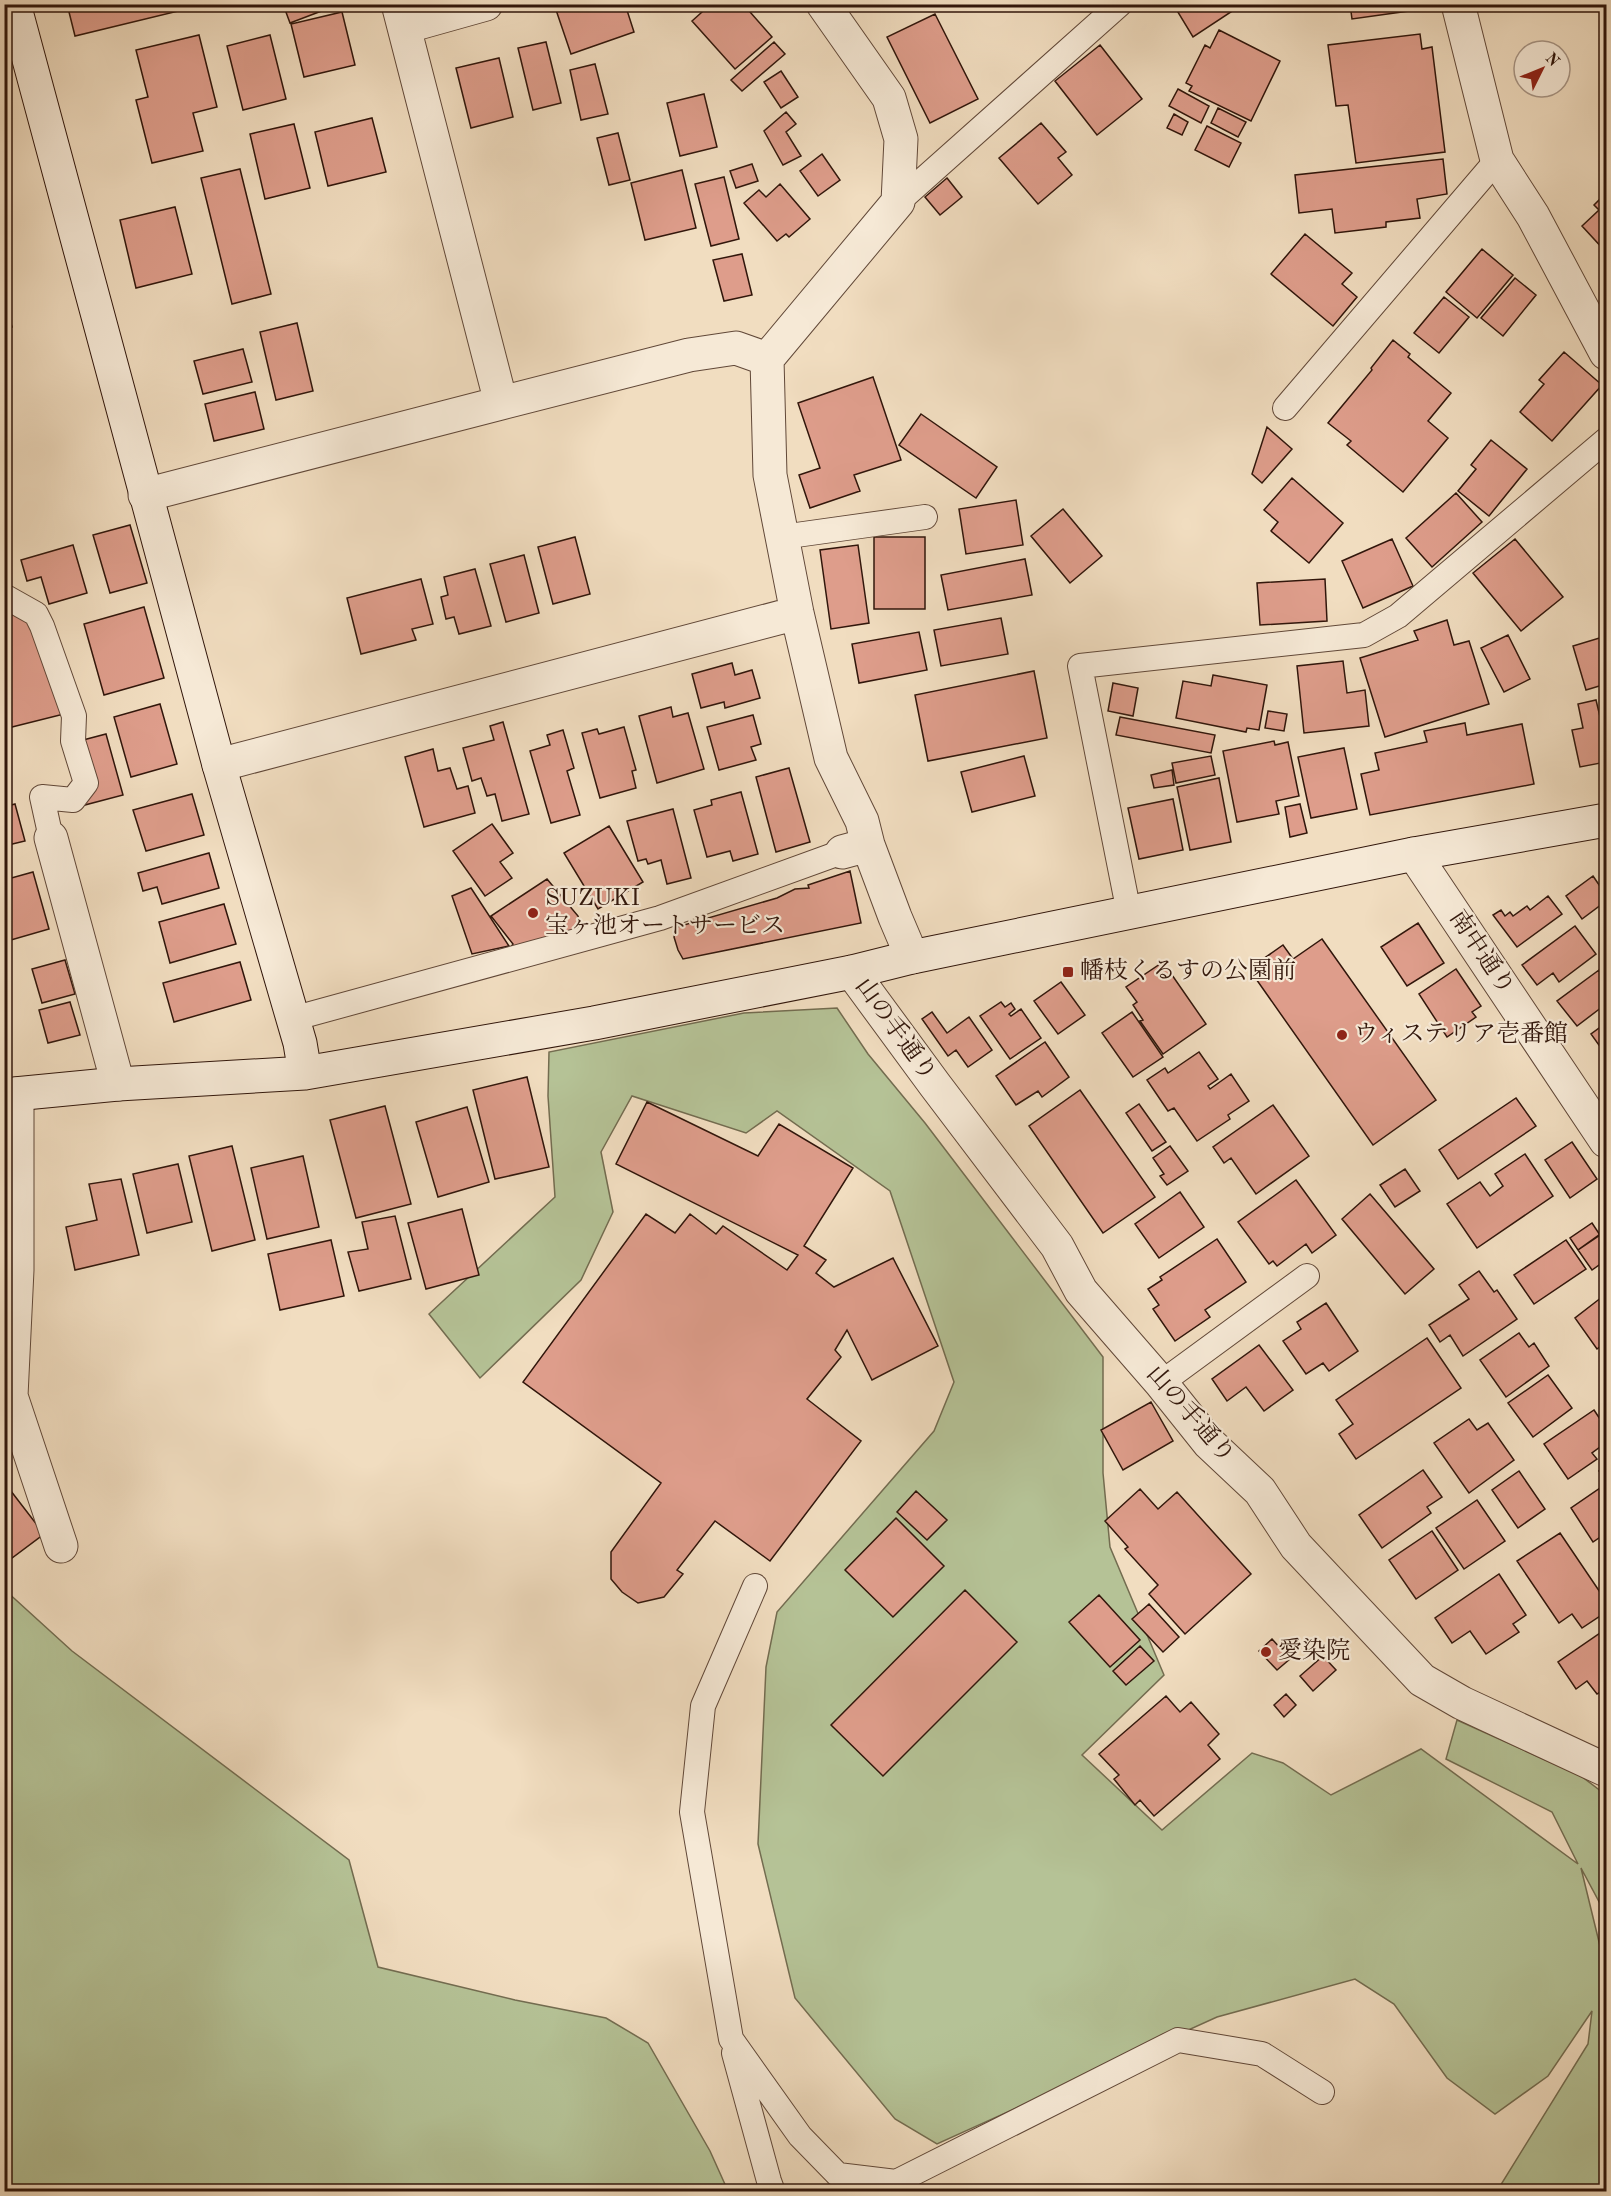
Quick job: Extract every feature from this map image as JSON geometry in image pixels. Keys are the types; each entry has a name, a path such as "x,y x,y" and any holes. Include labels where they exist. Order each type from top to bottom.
{"street":[{"path":"14,4 219,765 300,1043 305,1073"},
{"path":"486,4 401,16 501,403"},
{"path":"823,4 889,99 901,139 898,202 767,359 770,475 797,613 831,758 862,821 856,848 912,957"},
{"path":"1458,4 1497,160 1533,216 1606,353"},
{"path":"145,495 689,355 736,348 767,359"},
{"path":"219,765 797,613"},
{"path":"61,1546 11,1396 17,1270 11,1094 118,1084 305,1073 594,1023 852,972 912,957 1414,854 1606,820"},
{"path":"51,838 118,1084"},
{"name":"南中通り","path":"1414,854 1606,1142"},
{"name":"山の手通り","path":"852,972 1057,1246 1081,1291 1161,1383 1209,1443 1260,1491 1296,1546 1422,1680 1462,1703 1606,1770"}],"lane":[{"path":"898,202 1120,4"},
{"path":"1285,408 1497,160"},
{"path":"1129,912 1080,666 1364,635 1398,616 1606,440"},
{"path":"782,537 925,517"},
{"path":"4,596 36,614 74,716 73,741 86,783 73,800 42,797 51,838"},
{"path":"292,1019 660,918 856,848"},
{"path":"1161,1383 1307,1276"},
{"path":"755,1586 703,1706 692,1812 731,2039 773,2192"},
{"path":"731,2039 800,2136 838,2175 896,2182 1178,2040 1262,2054 1322,2092"}],"green space":[{"path":"837,1008 868,1054 925,1123 1103,1357 1103,1473 1110,1547 1164,1675 1082,1755 1162,1830 1252,1753 1283,1763 1331,1795 1421,1749 1578,1864 1552,1812 1446,1759 1457,1720 1581,1776 1606,1795 1606,2191 1497,2191 1588,2044 1592,2011 1548,2076 1495,2114 1447,2078 1394,2004 1355,1979 1217,2017 937,2144 895,2119 795,1998 758,1844 766,1667 777,1612 934,1431 954,1382 890,1191 777,1111 746,1133 632,1096 601,1152 613,1212 581,1280 480,1378 429,1314 555,1197 548,1096 549,1052 744,1013","holes":["1581,1868 1605,1913 1600,1946"]},
{"path":"5,1590 72,1651 349,1860 378,1967 515,2000 606,2018 648,2043 710,2151 728,2191 5,2191"}],"building":[{"path":"67,4 195,4 195,7 75,36"},
{"path":"283,4 340,4 290,23"},
{"path":"554,4 625,4 634,32 571,54"},
{"path":"711,4 743,4 772,37 735,69 692,21"},
{"path":"1173,4 1243,4 1193,37"},
{"path":"1350,4 1422,4 1423,9 1352,19"},
{"path":"342,12 355,65 304,77 291,24"},
{"path":"935,14 978,99 930,123 887,37"},
{"path":"1219,30 1280,61 1251,121 1189,91 1192,86 1186,83 1205,45 1210,48"},
{"path":"1420,34 1422,49 1432,47 1445,152 1356,163 1348,105 1336,106 1328,45"},
{"path":"199,35 217,107 193,113 203,151 152,163 136,100 148,97 136,50"},
{"path":"270,35 286,99 243,110 227,46"},
{"path":"546,42 561,103 533,110 518,48"},
{"path":"774,42 785,54 742,91 731,80"},
{"path":"1100,45 1142,99 1097,135 1055,81"},
{"path":"499,58 513,117 471,128 456,68"},
{"path":"595,64 608,114 581,120 570,70"},
{"path":"781,71 798,97 781,108 764,82"},
{"path":"1178,89 1209,106 1201,123 1169,106"},
{"path":"704,94 717,147 680,156 667,103"},
{"path":"1218,108 1246,122 1238,137 1211,123"},
{"path":"786,112 796,124 786,132 801,156 783,165 764,131"},
{"path":"1174,114 1188,122 1182,135 1167,128"},
{"path":"372,118 386,172 328,186 315,132"},
{"path":"1041,123 1066,152 1058,158 1072,175 1038,204 999,158"},
{"path":"294,124 310,188 265,199 250,134"},
{"path":"1207,126 1241,143 1229,167 1195,150"},
{"path":"618,133 630,180 609,185 597,138"},
{"path":"822,154 840,180 818,196 800,171"},
{"path":"1443,159 1447,194 1417,199 1420,218 1386,222 1386,227 1335,233 1332,209 1299,213 1295,175"},
{"path":"752,164 758,181 736,188 730,171"},
{"path":"240,169 271,294 232,304 201,178"},
{"path":"682,170 696,228 645,240 631,183"},
{"path":"724,177 739,239 711,246 695,184"},
{"path":"947,178 962,197 940,215 925,197"},
{"path":"780,184 810,219 789,237 786,234 777,241 744,203 759,190 766,197"},
{"path":"1606,193 1606,252 1582,226 1599,210 1594,205"},
{"path":"175,207 192,274 136,288 120,220"},
{"path":"1305,234 1352,273 1342,284 1357,297 1333,326 1271,274"},
{"path":"1482,249 1513,275 1477,318 1446,292"},
{"path":"742,254 752,295 724,301 713,260"},
{"path":"1515,278 1536,295 1503,336 1481,318"},
{"path":"1444,297 1469,317 1439,353 1414,333"},
{"path":"4,298 12,327 4,329"},
{"path":"297,323 313,391 276,400 260,332"},
{"path":"1393,340 1410,354 1408,357 1451,393 1428,421 1448,438 1403,492 1347,445 1351,441 1328,423 1372,370 1371,368"},
{"path":"243,349 252,382 203,394 194,361"},
{"path":"1564,352 1602,385 1552,441 1520,412 1544,384 1539,380"},
{"path":"873,377 901,460 854,475 860,491 810,508 799,475 820,468 798,403"},
{"path":"255,392 264,429 214,441 205,404"},
{"path":"921,414 997,467 976,498 899,445"},
{"path":"1267,427 1292,449 1262,483 1252,474"},
{"path":"1491,440 1527,469 1489,516 1458,491 1476,469 1471,465"},
{"path":"1292,478 1343,523 1309,563 1271,531 1278,522 1264,510"},
{"path":"1456,493 1482,522 1432,567 1406,538"},
{"path":"1016,500 1023,545 966,554 959,509"},
{"path":"1063,509 1102,556 1070,583 1031,536"},
{"path":"130,525 147,583 110,593 93,535"},
{"path":"575,537 590,594 553,604 538,547"},
{"path":"874,537 925,537 925,609 874,609"},
{"path":"1392,539 1413,586 1363,608 1342,561"},
{"path":"1515,539 1563,597 1521,631 1473,573"},
{"path":"73,545 87,593 49,604 41,577 27,581 21,560"},
{"path":"858,545 869,623 831,629 820,550"},
{"path":"524,555 539,613 506,622 490,564"},
{"path":"1025,559 1032,595 948,610 941,575"},
{"path":"475,569 491,626 459,634 454,617 446,619 441,597 448,595 444,577"},
{"path":"421,579 433,624 412,629 416,640 361,654 347,598"},
{"path":"1325,579 1327,621 1260,625 1257,583"},
{"path":"26,600 64,714 4,729 4,605"},
{"path":"144,607 164,678 104,695 84,624"},
{"path":"1001,618 1008,654 941,666 934,630"},
{"path":"1447,620 1454,645 1469,641 1489,704 1385,737 1360,658 1418,640 1414,631"},
{"path":"919,632 927,670 859,683 852,644"},
{"path":"1508,635 1530,679 1504,692 1481,648"},
{"path":"1606,636 1606,684 1586,690 1573,646"},
{"path":"1343,661 1347,693 1365,690 1369,726 1304,733 1297,666"},
{"path":"732,663 735,675 752,670 760,698 725,708 724,702 701,708 692,674"},
{"path":"1034,671 1047,738 928,761 915,695"},
{"path":"1213,675 1267,685 1259,730 1247,728 1246,732 1176,718 1183,681 1211,686"},
{"path":"1113,683 1138,688 1133,716 1108,711"},
{"path":"1596,700 1602,725 1606,724 1606,762 1580,767 1572,730 1583,728 1578,704"},
{"path":"160,704 177,764 131,777 114,717"},
{"path":"671,707 673,717 688,713 704,769 657,783 639,716"},
{"path":"1268,711 1287,714 1284,731 1265,728"},
{"path":"753,715 761,744 751,747 756,760 719,770 707,727"},
{"path":"1120,717 1215,735 1211,753 1116,735"},
{"path":"503,722 529,814 502,821 495,794 487,796 481,778 472,781 463,748 494,740 490,726"},
{"path":"1465,723 1467,735 1522,724 1534,784 1370,815 1361,774 1379,770 1375,753 1427,742 1424,731"},
{"path":"624,727 636,770 632,771 636,788 600,798 582,733 597,729 599,734"},
{"path":"563,730 574,768 567,771 580,815 551,823 530,751 550,745 547,735"},
{"path":"106,734 123,795 81,806 64,745"},
{"path":"1274,741 1275,745 1288,742 1299,796 1276,801 1279,814 1237,822 1223,751"},
{"path":"1344,748 1357,809 1311,818 1298,757"},
{"path":"433,749 438,771 450,768 457,789 468,786 475,813 424,827 405,757"},
{"path":"1024,756 1035,796 972,812 961,772"},
{"path":"1211,756 1215,775 1176,783 1172,763"},
{"path":"789,768 810,842 776,852 756,777"},
{"path":"1172,770 1174,785 1154,788 1151,775"},
{"path":"1219,778 1231,842 1190,850 1177,787"},
{"path":"741,792 758,854 733,861 730,851 707,857 694,810 712,805 711,800"},
{"path":"192,794 204,835 146,851 133,810"},
{"path":"1173,799 1183,850 1139,859 1128,808"},
{"path":"15,804 25,841 4,846 4,807"},
{"path":"1300,804 1307,833 1290,837 1285,807"},
{"path":"673,809 691,878 667,884 661,860 648,864 646,859 638,861 627,821"},
{"path":"492,824 513,853 500,862 512,878 485,896 453,851"},
{"path":"609,826 643,882 598,909 564,853"},
{"path":"209,853 219,888 162,904 157,887 143,891 138,873"},
{"path":"850,871 861,923 683,959 678,950 674,937 677,927 777,898 795,889 809,888 808,885"},
{"path":"33,872 49,929 4,942 4,880"},
{"path":"1593,876 1606,895 1606,901 1582,919 1566,896"},
{"path":"547,879 578,916 581,928 511,947 513,944 491,916"},
{"path":"471,888 509,946 472,954 452,896"},
{"path":"1548,896 1562,914 1517,947 1493,915 1501,910 1505,916 1510,912 1513,916 1527,906 1530,910"},
{"path":"224,904 236,944 170,963 159,922"},
{"path":"1418,923 1444,963 1407,986 1381,947"},
{"path":"1575,926 1596,954 1559,982 1553,973 1537,985 1522,965"},
{"name":"ウィステリア壱番館","path":"1322,939 1436,1100 1373,1145 1249,969 1283,945 1293,959"},
{"path":"65,960 75,994 42,1003 32,969"},
{"path":"240,962 251,1000 174,1022 163,983"},
{"path":"1163,962 1206,1024 1163,1054 1140,1021 1143,1020 1133,1005 1137,1002 1126,987"},
{"path":"1456,969 1481,1006 1472,1012 1476,1017 1447,1037 1419,994"},
{"path":"1599,970 1606,980 1606,1004 1577,1026 1557,1001"},
{"path":"1061,982 1085,1015 1058,1034 1034,1001"},
{"path":"70,1002 80,1035 48,1043 39,1010"},
{"path":"1001,1002 1005,1007 1011,1003 1015,1009 1009,1014 1011,1016 1021,1009 1041,1038 1010,1059 980,1016"},
{"path":"932,1012 947,1033 969,1017 992,1050 968,1067 956,1050 948,1056 922,1019"},
{"path":"1132,1012 1163,1057 1133,1077 1102,1033"},
{"path":"1606,1023 1606,1055 1591,1034"},
{"path":"1045,1042 1069,1077 1042,1097 1038,1091 1016,1105 996,1076"},
{"path":"1199,1052 1218,1079 1208,1086 1210,1089 1231,1074 1249,1101 1228,1115 1230,1119 1197,1141 1174,1108 1168,1111 1147,1080 1165,1068 1168,1073"},
{"path":"527,1077 549,1167 495,1179 473,1090"},
{"path":"1080,1090 1155,1197 1103,1233 1029,1126"},
{"path":"1516,1098 1536,1126 1458,1179 1439,1150"},
{"path":"647,1102 758,1156 779,1124 853,1168 804,1246 826,1260 816,1273 834,1287 893,1258 938,1346 872,1380 847,1330 835,1350 841,1357 807,1399 861,1441 770,1561 715,1521 677,1570 683,1574 664,1597 638,1603 622,1592 611,1579 611,1552 661,1483 523,1382 646,1214 675,1233 690,1214 716,1234 723,1226 787,1270 798,1255 616,1164"},
{"path":"1139,1104 1166,1142 1152,1151 1126,1113"},
{"path":"1273,1105 1309,1156 1256,1194 1231,1158 1224,1163 1213,1147"},
{"path":"385,1106 411,1204 356,1218 330,1120"},
{"path":"467,1107 489,1182 438,1197 416,1122"},
{"path":"1572,1142 1597,1179 1570,1198 1545,1160"},
{"path":"232,1146 255,1240 212,1251 189,1156"},
{"path":"1170,1146 1188,1171 1167,1185 1160,1176 1164,1174 1153,1158"},
{"path":"1525,1154 1553,1196 1477,1248 1447,1204 1480,1182 1490,1196 1503,1186 1495,1174"},
{"path":"303,1156 319,1227 267,1239 251,1168"},
{"path":"178,1164 192,1222 147,1233 133,1174"},
{"path":"1405,1169 1420,1191 1395,1207 1380,1185"},
{"path":"121,1179 139,1255 75,1270 66,1227 97,1220 89,1184"},
{"path":"1296,1180 1336,1235 1312,1253 1306,1244 1277,1266 1273,1261 1269,1264 1238,1222"},
{"path":"1180,1192 1204,1227 1159,1258 1135,1224"},
{"path":"1370,1194 1434,1269 1405,1294 1342,1219"},
{"path":"462,1209 479,1275 426,1289 408,1223"},
{"path":"395,1216 411,1279 359,1291 348,1252 368,1249 362,1222"},
{"path":"1592,1223 1600,1235 1578,1250 1570,1238"},
{"path":"1606,1230 1606,1260 1592,1270 1578,1250"},
{"path":"1217,1239 1246,1282 1205,1310 1210,1317 1175,1341 1153,1309 1159,1305 1148,1289 1162,1280 1160,1277"},
{"path":"331,1240 344,1296 280,1310 268,1254"},
{"path":"1566,1240 1586,1269 1534,1304 1514,1275"},
{"path":"1479,1271 1494,1292 1497,1290 1517,1319 1463,1356 1450,1335 1440,1342 1429,1325 1469,1299 1459,1285"},
{"path":"1602,1297 1606,1304 1606,1342 1597,1349 1575,1318"},
{"path":"1326,1303 1358,1351 1329,1371 1323,1363 1306,1374 1283,1341 1301,1329 1297,1322"},
{"path":"1519,1333 1529,1347 1534,1343 1549,1366 1506,1397 1480,1360"},
{"path":"1427,1338 1461,1388 1356,1459 1339,1434 1353,1424 1336,1400"},
{"path":"1259,1345 1293,1390 1264,1411 1246,1387 1227,1401 1212,1379"},
{"path":"1548,1375 1572,1408 1533,1437 1508,1403"},
{"path":"1151,1402 1173,1441 1123,1470 1101,1430"},
{"path":"1594,1410 1606,1428 1604,1444 1592,1453 1597,1459 1568,1479 1544,1444"},
{"path":"1469,1419 1477,1430 1488,1423 1514,1460 1469,1493 1434,1443"},
{"path":"1606,1466 1606,1481 1599,1471"},
{"path":"1423,1470 1442,1497 1427,1507 1431,1513 1382,1548 1359,1515"},
{"path":"1519,1471 1545,1509 1518,1528 1492,1490"},
{"path":"4,1482 44,1534 4,1564"},
{"path":"1606,1484 1606,1533 1593,1542 1571,1508"},
{"path":"1140,1489 1158,1509 1177,1492 1251,1574 1185,1634 1149,1594 1158,1585 1125,1549 1128,1547 1105,1521"},
{"path":"916,1491 947,1520 927,1540 897,1512"},
{"path":"1477,1500 1505,1541 1464,1569 1436,1528"},
{"path":"896,1518 944,1566 893,1617 845,1570"},
{"path":"1432,1531 1458,1570 1416,1599 1389,1560"},
{"path":"1560,1533 1606,1601 1606,1612 1582,1628 1572,1614 1559,1623 1517,1561"},
{"path":"1499,1574 1526,1615 1513,1624 1519,1632 1486,1654 1470,1631 1452,1643 1435,1618"},
{"path":"965,1590 1017,1642 883,1776 831,1725"},
{"path":"1099,1595 1140,1640 1110,1667 1069,1622"},
{"path":"1149,1604 1179,1637 1163,1652 1132,1619"},
{"path":"1606,1629 1606,1688 1597,1694 1587,1681 1576,1689 1558,1662"},
{"path":"1272,1639 1290,1659 1277,1670 1259,1651"},
{"path":"1140,1646 1154,1661 1126,1685 1113,1671"},
{"path":"1323,1656 1336,1670 1313,1691 1300,1676"},
{"path":"1286,1694 1296,1705 1284,1717 1274,1705"},
{"path":"1166,1696 1180,1712 1191,1702 1219,1734 1208,1745 1220,1759 1154,1816 1140,1800 1135,1805 1114,1779 1119,1775 1099,1754"}],"place":[{"name":"SUZUKI 宝ヶ池オートサービス","path":"533,913"},
{"name":"幡枝くるすの公園前","path":"1068,972"},
{"name":"ウィステリア壱番館","path":"1342,1035"},
{"name":"愛染院","path":"1266,1652"}]}
